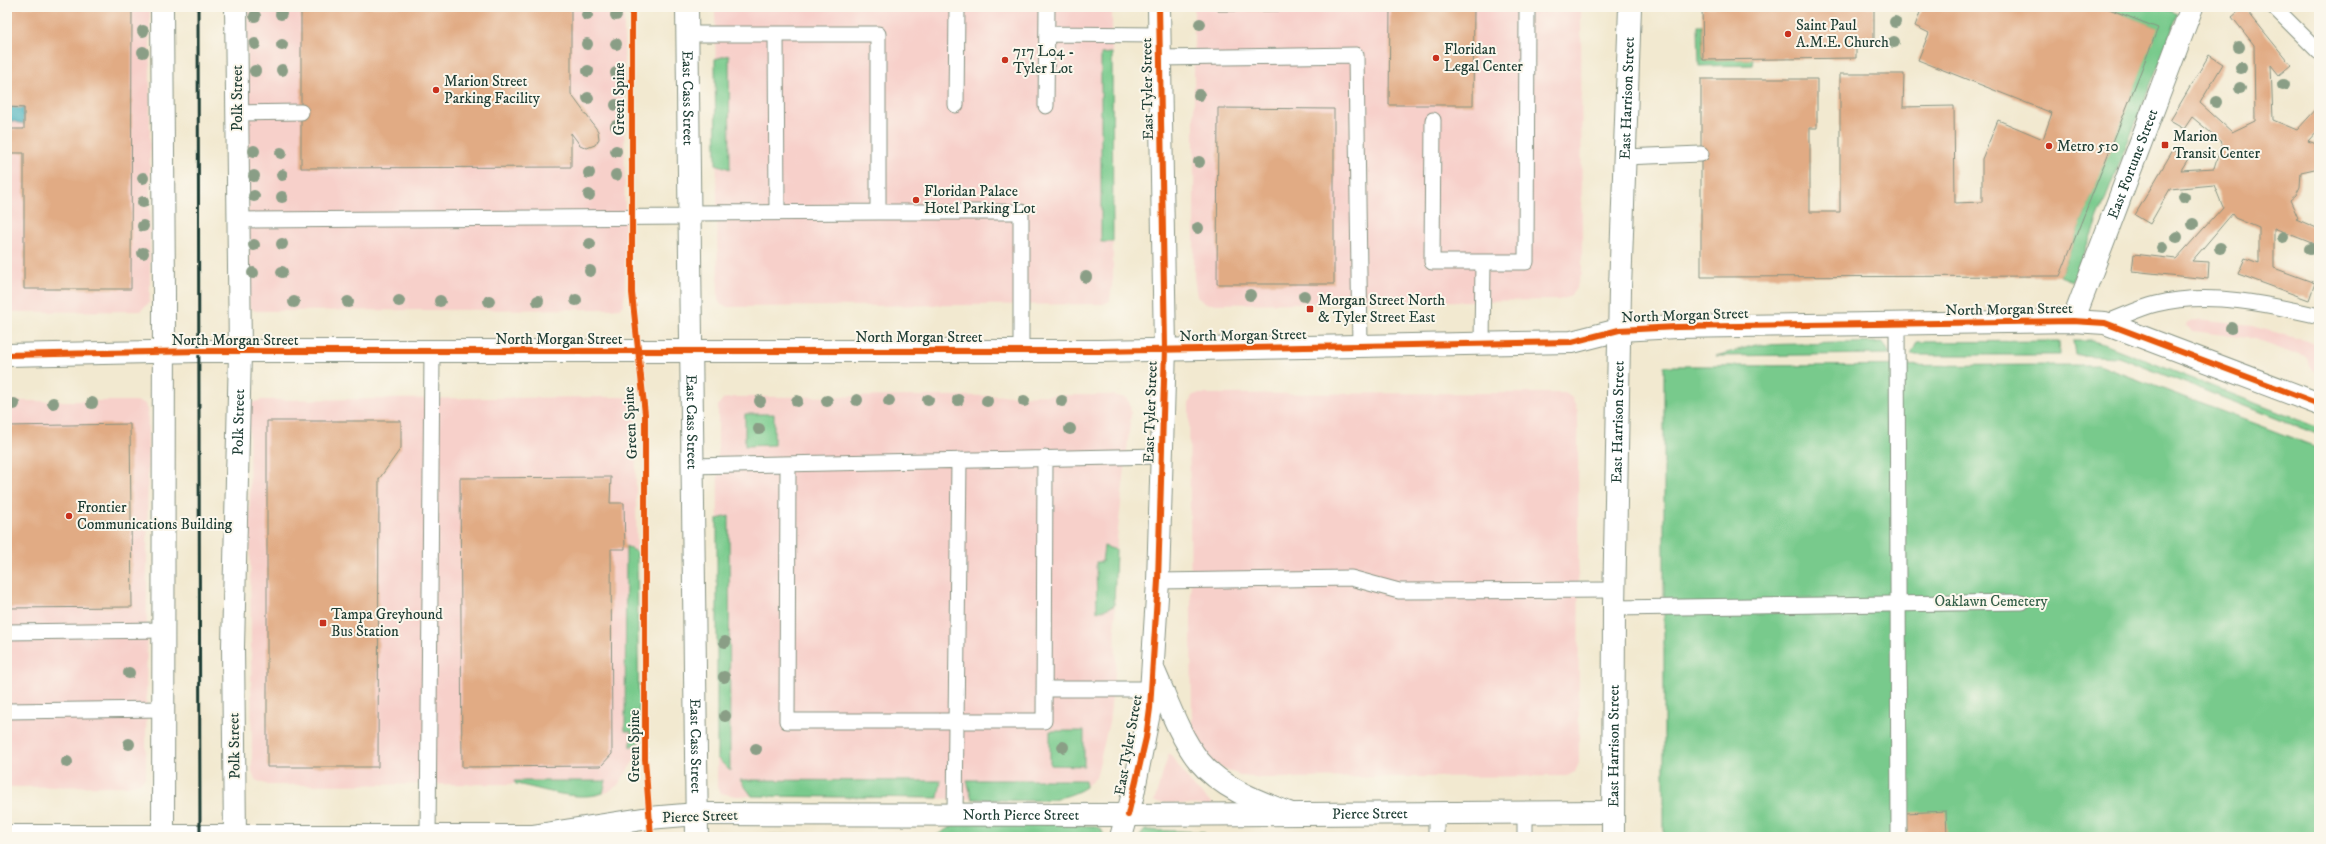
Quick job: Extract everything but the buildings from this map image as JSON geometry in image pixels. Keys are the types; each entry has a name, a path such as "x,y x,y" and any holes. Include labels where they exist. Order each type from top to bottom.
{"street":[{"path":"162,7 164,836"},
{"name":"Polk Street","path":"235,836 233,647 240,352 236,7"},
{"name":"East Cass Street","path":"687,7 691,466 697,837"},
{"name":"East Tyler Street","path":"1121,837 1128,815 1146,738 1152,679 1158,581 1165,348 1159,7"},
{"name":"East Harrison Street","path":"1613,837 1614,599 1619,330 1630,7"},
{"name":"East Fortune Street","path":"2073,321 2192,7"},
{"name":"North Morgan Street","path":"7,355 164,352 690,352 1021,350 1482,344 1572,342 1619,330 1677,327 2073,321 2105,323 2319,404"},
{"path":"1152,679 1199,762 1223,782 1246,796 1292,814"},
{"name":"Pierce Street","path":"1128,815 1613,812"},
{"name":"Pierce Street","path":"7,836 534,836 649,818 696,814 914,813"},
{"name":"North Pierce Street","path":"914,813 1128,815"}],"lane":[{"path":"956,105 957,7"},
{"path":"1046,7 1046,106"},
{"path":"1433,120 1432,262 1526,262 1527,7"},
{"path":"2274,7 2319,52"},
{"path":"687,34 878,34 878,212"},
{"path":"776,34 777,212"},
{"path":"1046,34 1159,34"},
{"path":"1160,58 1356,55 1360,346"},
{"path":"237,113 301,112"},
{"path":"1624,157 1701,154"},
{"path":"238,220 689,215 777,212 1021,212 1021,350"},
{"path":"1482,344 1483,262"},
{"path":"2105,323 2156,304 2188,300 2223,300 2282,308 2319,316"},
{"path":"1897,324 1899,837"},
{"path":"428,836 432,352"},
{"path":"691,466 1162,456"},
{"path":"788,464 787,721 1044,721 1045,458"},
{"path":"955,813 958,460"},
{"path":"1158,581 1351,578 1399,591 1614,599 1899,604 2021,602"},
{"path":"7,632 164,630"},
{"path":"1044,689 1152,679"},
{"path":"7,711 164,709"},
{"path":"1436,813 1436,837"},
{"path":"1525,813 1525,837"}],"shaded area":[{"path":"7,7 150,7 150,292 149,303 140,311 7,312"},
{"path":"247,7 624,7 625,294 623,305 619,308 608,309 263,311 255,311 249,307"},
{"name":"Floridan Palace Hotel Parking Lot","path":"715,7 1112,7 1113,277 1110,301 1103,304 728,307 721,305 718,300"},
{"path":"1194,7 1581,7 1582,274 1575,290 1569,297 1559,300 1209,304 1202,301 1197,297 1194,277"},
{"path":"2198,320 2252,326 2319,344 2319,375 2309,366 2307,358 2255,339 2193,331 2186,326 2187,321"},
{"path":"1565,393 1572,398 1578,412 1579,763 1575,772 1567,776 1262,778 1242,776 1221,768 1208,758 1199,747 1192,725 1189,404 1192,396 1196,394"},
{"path":"1112,395 1126,398 1130,404 1131,414 1114,566 1116,663 1109,722 1096,778 1081,790 1050,800 736,796 720,793 717,787 718,405 723,399 735,397"},
{"path":"629,398 635,407 639,744 635,759 618,785 608,792 595,796 576,796 516,784 268,785 255,780 252,772 249,408 252,403 261,400"},
{"path":"7,401 135,401 144,403 148,409 146,776 140,783 128,786 7,787"},
{"path":"1169,753 1192,785 1213,804 1209,806 1154,802"}],"green space":[{"path":"2104,7 2159,7 2178,15 2073,281 2060,276 2157,28"},
{"path":"1698,25 1702,25 1703,60 1753,59 1752,65 1699,66"},
{"path":"1112,53 1113,242 1101,242 1101,54"},
{"path":"729,55 730,169 716,164 715,59"},
{"path":"2059,341 2060,355 1911,355 1917,342"},
{"path":"2073,341 2091,341 2104,344 2319,428 2319,435 2118,357 2075,355"},
{"path":"1883,342 1890,354 1716,356 1756,345"},
{"name":"Oaklawn Cemetery","path":"2099,365 2319,448 2319,837 1664,837 1664,366"},
{"path":"745,414 774,414 774,445 745,446"},
{"path":"729,516 730,771 717,758 717,519"},
{"path":"626,546 637,552 639,742 631,747 631,731 625,731"},
{"path":"1104,546 1116,550 1114,606 1097,612 1096,562 1102,562"},
{"path":"1050,731 1084,731 1084,766 1050,765"},
{"path":"740,780 941,781 938,798 752,796"},
{"path":"967,780 1085,780 1086,787 1074,793 1046,800 972,799"},
{"path":"514,781 606,781 603,793 582,796 560,794 516,784"},
{"path":"963,819 1095,826 1101,829 1104,835 1103,837 934,837"},
{"path":"1145,830 1204,832 1204,837 1139,837"},
{"path":"743,835 896,836 904,837 740,837"}],"water":[{"path":"7,107 24,108 24,124 7,120"}],"railway":[{"path":"198,7 200,837"}],"cycle path":[{"name":"Green Spine","path":"632,7 632,293 645,414 645,759 651,837"},
{"path":"1128,815 1146,738 1150,708 1158,581 1165,348 1159,7"},
{"path":"7,355 199,351 1098,351 1572,342 1619,330 1677,327 2073,321 2105,323 2319,404"}],"place":[{"name":"Saint Paul A.M.E. Church","path":"1788,34"},
{"name":"Floridan Legal Center","path":"1436,58"},
{"name":"717 L04 - Tyler Lot","path":"1005,60"},
{"name":"Marion Street Parking Facility","path":"436,90"},
{"name":"Marion Transit Center","path":"2165,145"},
{"name":"Metro 510","path":"2049,146"},
{"name":"Floridan Palace Hotel Parking Lot","path":"916,200"},
{"name":"Morgan Street North & Tyler Street East","path":"1310,309"},
{"name":"Frontier Communications Building","path":"69,516"},
{"name":"Tampa Greyhound Bus Station","path":"323,623"}]}
